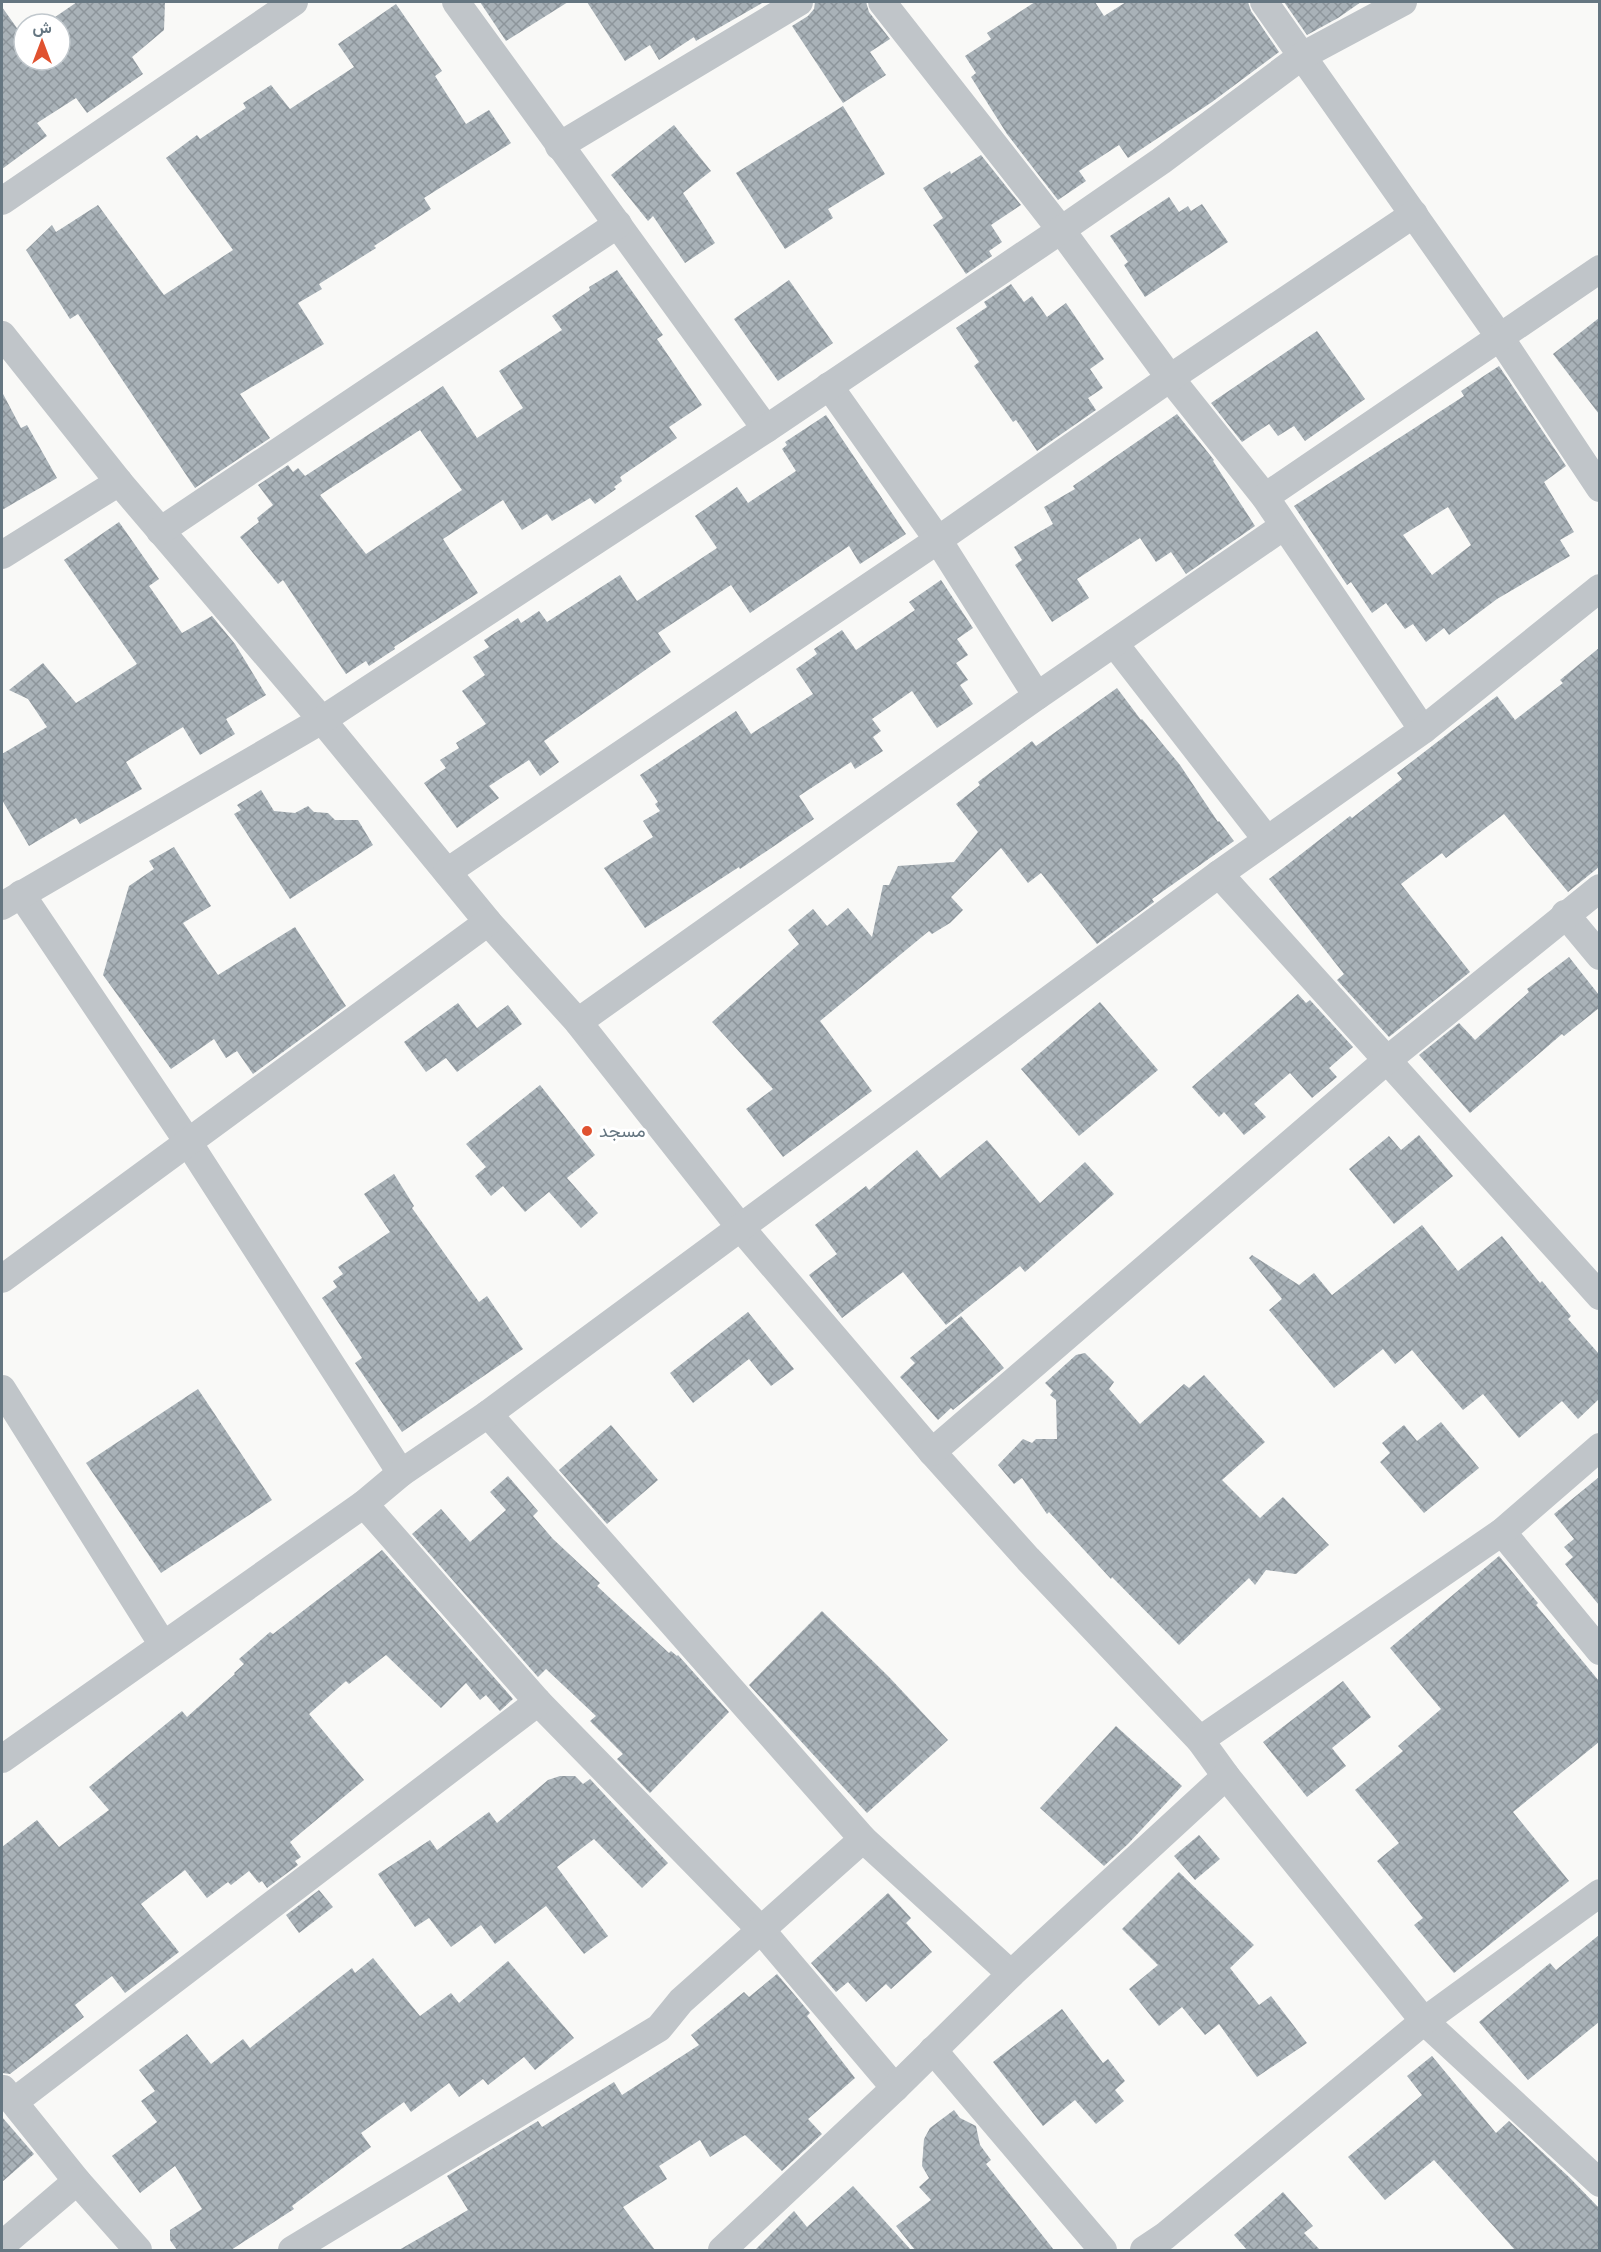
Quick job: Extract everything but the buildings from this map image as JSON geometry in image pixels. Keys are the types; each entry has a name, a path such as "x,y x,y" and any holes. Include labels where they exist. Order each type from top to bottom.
{"street":[{"path":"2,201 294,2"},
{"path":"456,2 766,429"},
{"path":"559,146 799,2"},
{"path":"882,2 1061,230 1170,378 1265,496 1423,730"},
{"path":"1264,2 1499,336 1599,488"},
{"path":"401,1473 188,1142 11,900 322,720 766,429 1061,230 1161,161 1302,56 1403,2"},
{"path":"447,872 1414,214"},
{"path":"160,531 618,224"},
{"path":"1265,496 1599,269"},
{"path":"2,335 119,482 322,720 488,922 578,1022 740,1227 932,1452 1028,1560 1200,1740 1226,1776 1424,2020 1599,2182"},
{"path":"829,386 938,540 1037,696"},
{"path":"2,555 119,482"},
{"path":"578,1022 1037,696 1284,526"},
{"path":"2,1759 364,1504 401,1473 488,1414 1219,874 1423,730 1599,588"},
{"path":"1114,643 1268,840"},
{"path":"1219,874 1599,1296"},
{"path":"932,1452 1386,1061 1599,888"},
{"path":"1565,914 1599,956"},
{"path":"2,1279 488,922"},
{"path":"2,1389 163,1645"},
{"path":"488,1414 863,1839 1011,1974"},
{"path":"1200,1740 1502,1532 1599,1447"},
{"path":"364,1504 538,1702 762,1931 895,2088"},
{"path":"1502,1532 1599,1651"},
{"path":"138,2250 77,2181 8,2094 538,1702"},
{"path":"722,2250 895,2088 1011,1974 1226,1776"},
{"path":"292,2250 658,2028 681,2001 863,1839"},
{"path":"1162,2246 1424,2020 1599,1893"},
{"path":"933,2050 1103,2250"},
{"path":"2,2245 77,2181"}],"place":[{"name":"مسجد","path":"587,1131"}]}
